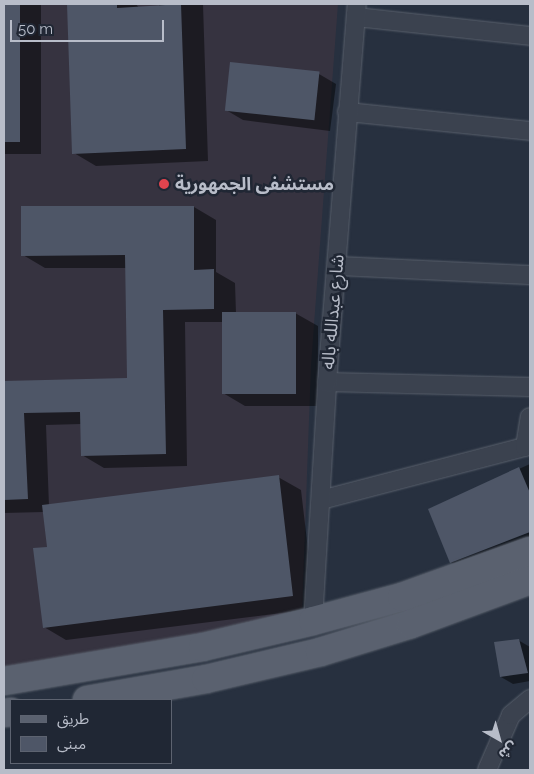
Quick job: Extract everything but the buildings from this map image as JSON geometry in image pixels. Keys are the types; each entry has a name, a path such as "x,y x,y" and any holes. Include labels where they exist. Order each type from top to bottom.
{"main road":[{"path":"4,681 204,647 313,621 402,597 530,551"},
{"path":"93,699 206,679 320,652 411,624 530,580"}],"street":[{"path":"357,11 530,36"},
{"name":"شارع عبدالله باله","path":"313,621 327,382 347,112 357,11"},
{"path":"347,112 530,132"},
{"path":"337,266 530,275"},
{"path":"327,382 530,387"},
{"path":"321,500 528,452 530,417"},
{"path":"487,770 512,715 530,699"}],"shaded area":[{"name":"مستشفى الجمهورية","path":"4,4 338,4 311,365 302,612 208,636 4,671"}],"place":[{"name":"مستشفى الجمهورية","path":"164,184"}]}
